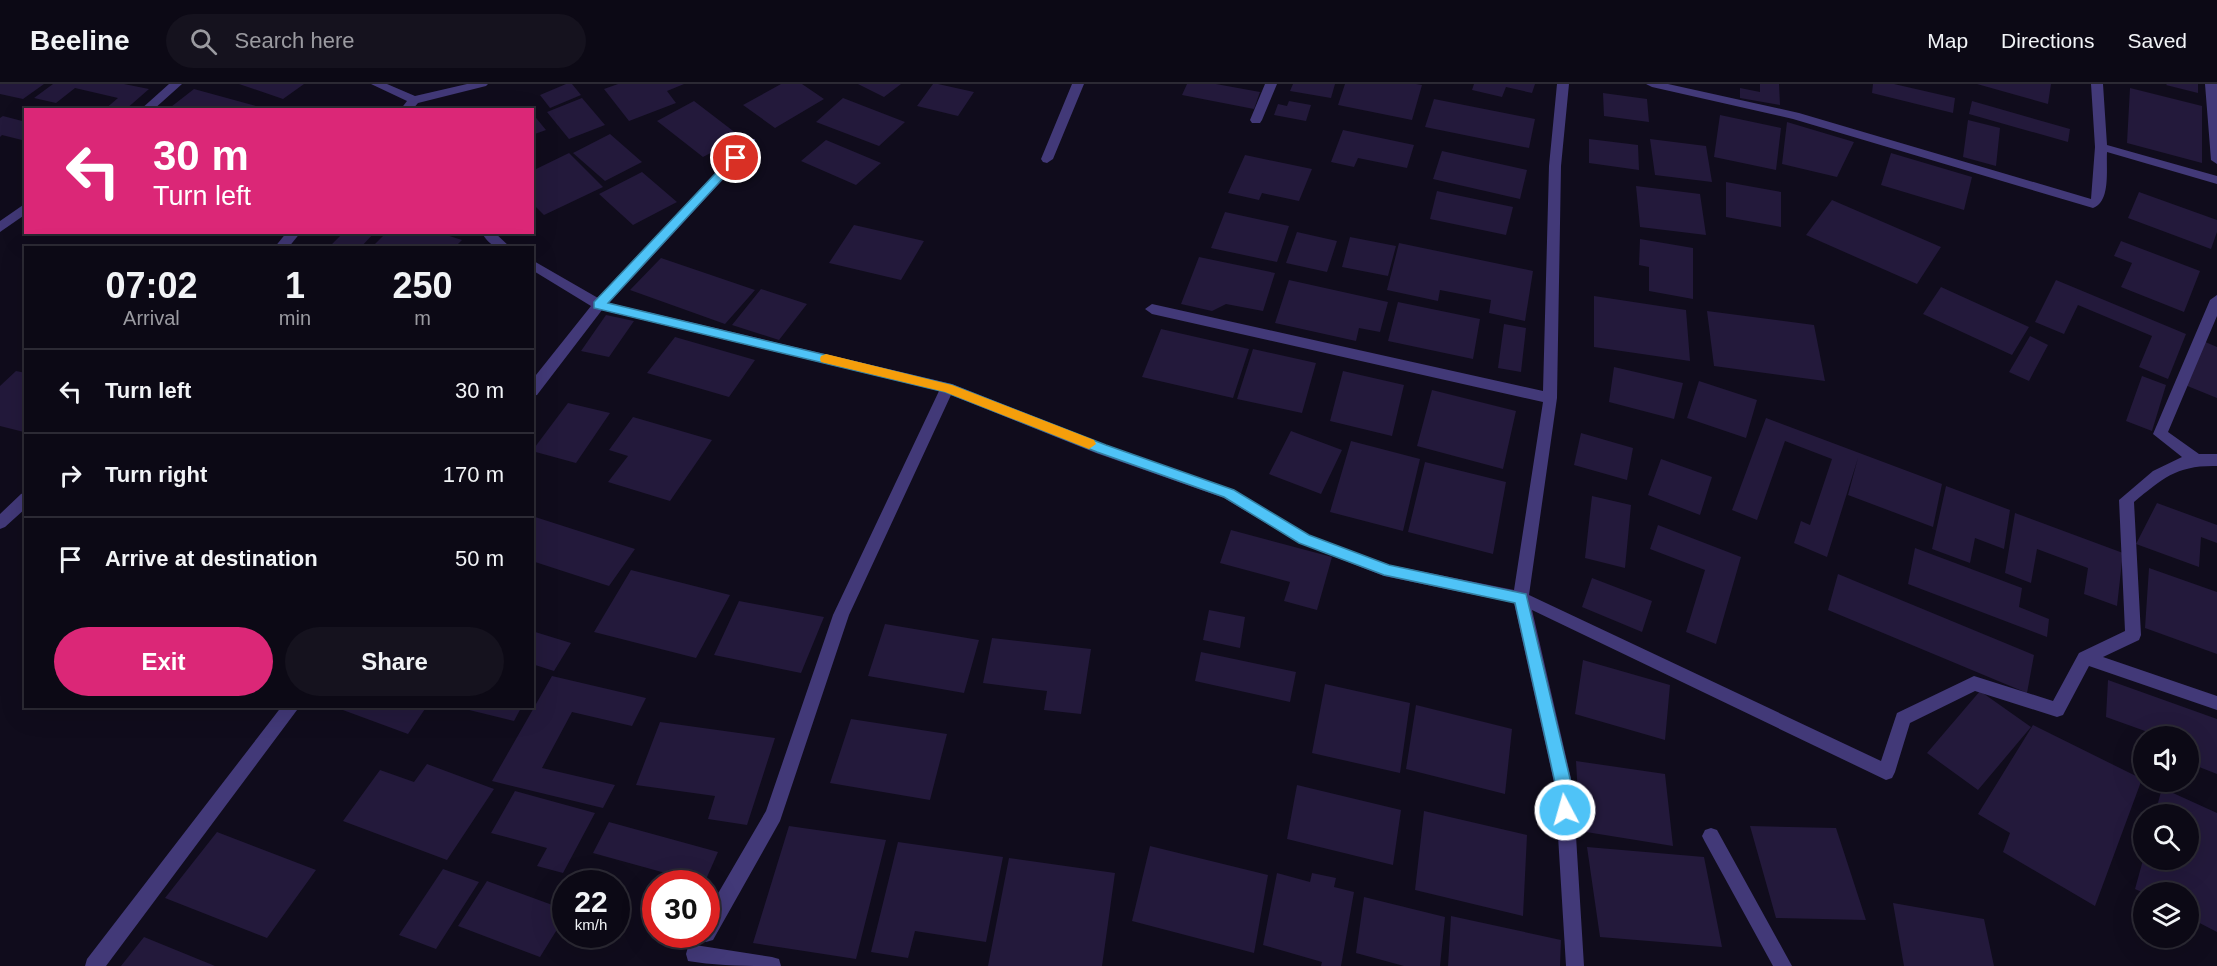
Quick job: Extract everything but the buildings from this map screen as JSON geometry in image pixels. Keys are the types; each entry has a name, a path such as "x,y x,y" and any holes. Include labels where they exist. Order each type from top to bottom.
{"street":[{"path":"147,108 176,84"},
{"path":"377,84 411,106 482,84"},
{"path":"1047,159 1078,84"},
{"path":"1256,120 1271,84"},
{"path":"1563,84 1555,166 1550,398 1521,598 1564,787 1575,966"},
{"path":"1652,84 1796,116 2093,204 2098,199 2101,147 2097,84"},
{"path":"2211,84 2217,160"},
{"path":"534,388 599,305 751,142"},
{"path":"2101,147 2217,180"},
{"path":"0,228 24,209"},
{"path":"282,246 294,234"},
{"path":"488,234 492,240 502,246"},
{"path":"534,265 599,305 947,388 1101,449 1229,494 1304,539 1389,571 1521,598 1886,772 1903,717 1974,683 2056,710 2085,658 2133,635 2126,500 2174,464 2195,459 2217,460"},
{"path":"2195,459 2160,434 2217,300"},
{"path":"1152,309 1550,398"},
{"path":"720,910 774,815 841,615 947,388"},
{"path":"0,523 24,500"},
{"path":"2085,658 2217,703"},
{"path":"94,966 290,708"},
{"path":"1711,836 1783,966"},
{"path":"692,960 772,966"}],"slow traffic":[{"path":"826,359 947,388 1089,444"}],"route":[{"path":"736,158 599,305 947,388 1101,449 1229,494 1304,539 1389,571 1521,598 1564,787 1565,810"}]}
